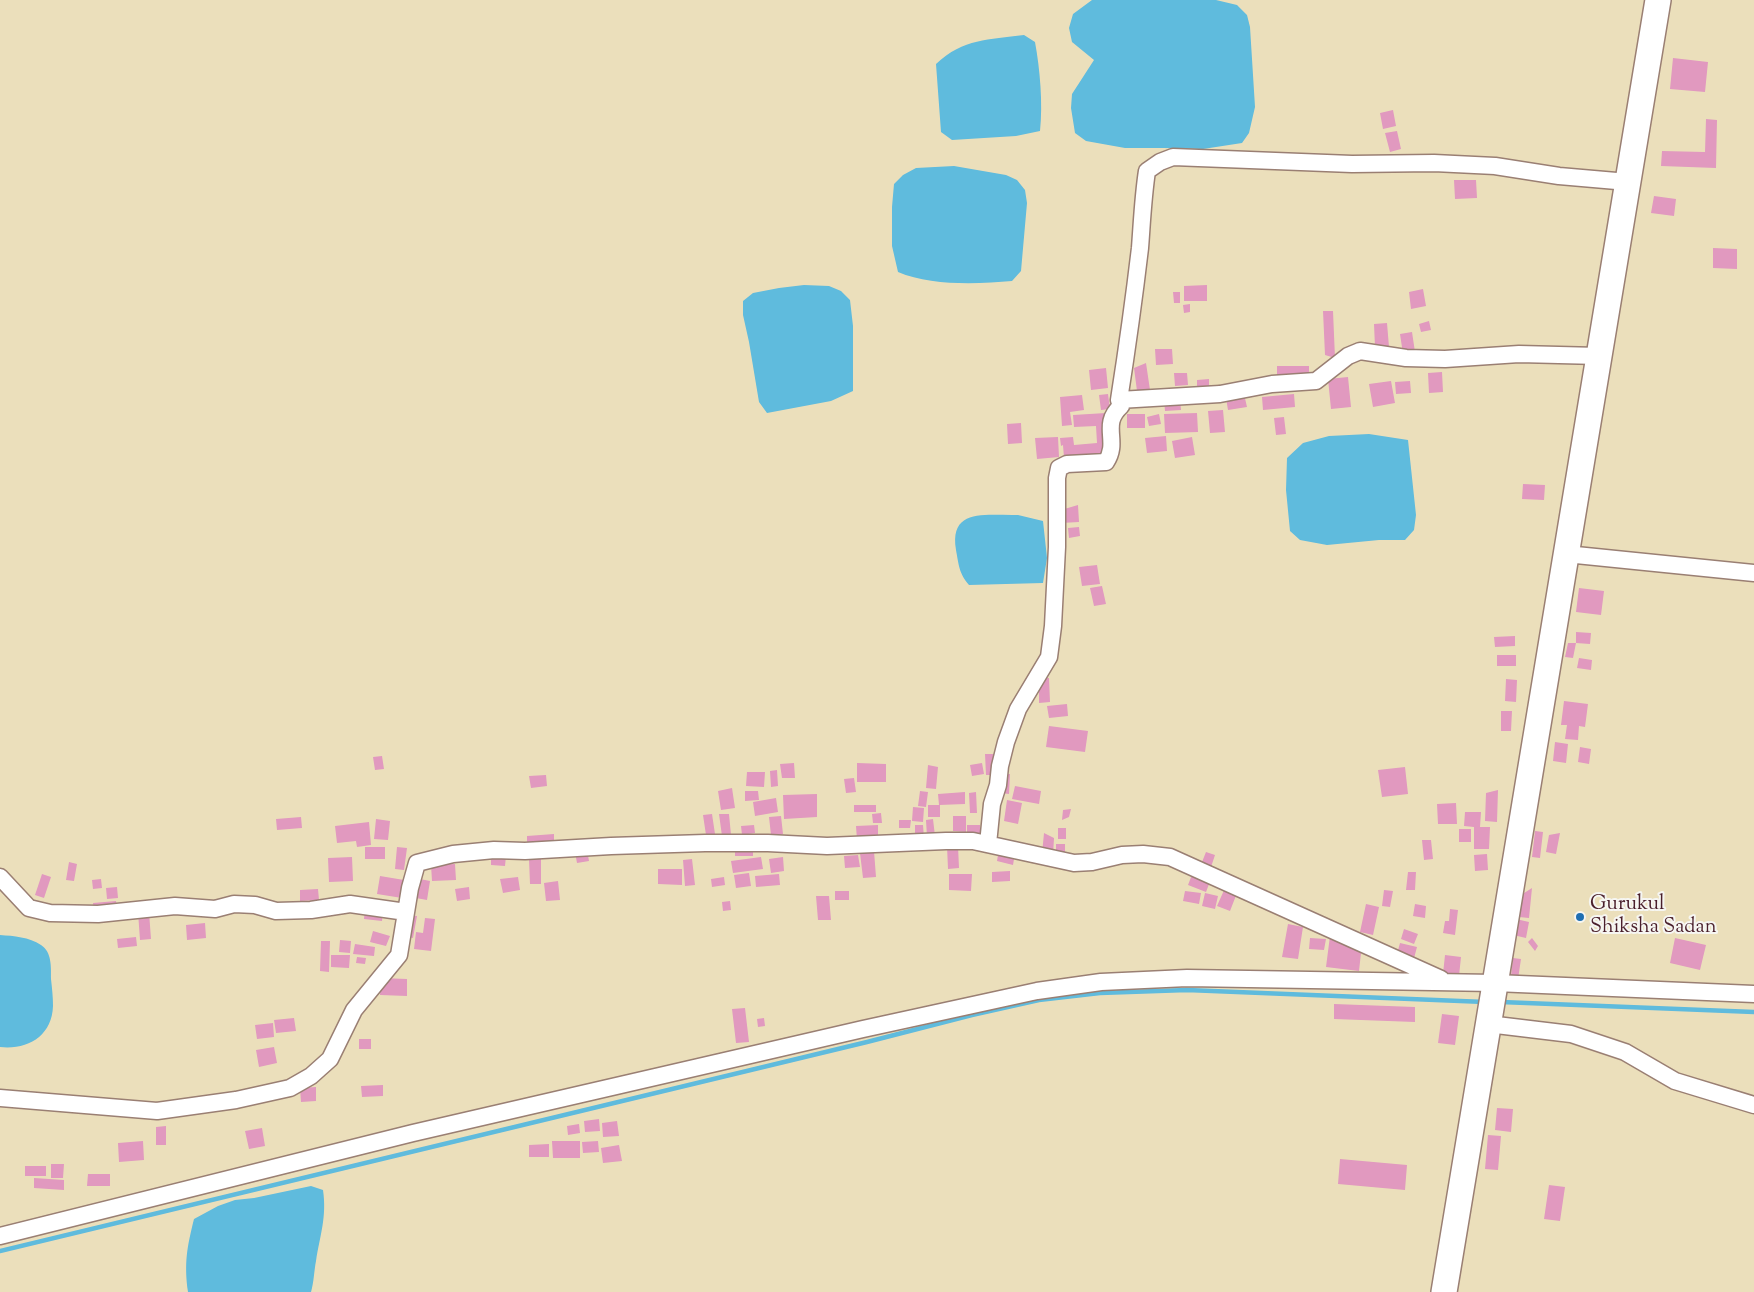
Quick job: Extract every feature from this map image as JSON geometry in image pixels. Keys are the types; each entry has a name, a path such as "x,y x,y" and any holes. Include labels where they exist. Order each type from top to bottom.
{"main road":[{"path":"1444,1292 1658,0"}],"street":[{"path":"988,844 992,804 998,785 1000,766 1006,742 1018,709 1050,656 1057,547 1056,478 1059,468 1067,464 1106,462 1111,455 1110,422 1114,412 1121,406 1119,400 1131,329 1147,171 1160,162 1173,157 1352,164 1434,163 1495,166 1559,176 1628,182"},
{"path":"1119,400 1220,394 1272,384 1316,381 1348,356 1360,351 1406,358 1445,359 1518,354 1599,356"},
{"path":"1566,554 1754,573"},
{"path":"0,1098 157,1111 236,1100 290,1088 311,1076 330,1059 354,1010 399,955 410,888 417,862 453,854 494,850 525,851 705,843 768,843 827,846 973,841 1074,863 1092,862 1122,855 1143,854 1170,857 1447,982"},
{"path":"0,877 29,908 50,913 98,914 175,906 215,909 234,904 256,906 276,911 311,910 350,904 406,912"},
{"path":"0,1236 413,1133 863,1029 1037,991 1101,982 1187,978 1447,982 1754,994"},
{"path":"1489,1020 1572,1034 1625,1052 1675,1081 1754,1105"}],"water":[{"path":"1092,0 1216,0 1237,5 1247,15 1250,27 1255,107 1249,133 1242,143 1203,149 1125,148 1086,141 1075,133 1071,108 1072,94 1094,60 1072,42 1069,28 1073,14"},
{"path":"1024,35 1035,42 1037,52 1041,98 1040,131 1016,136 952,140 941,132 936,64 946,55 967,45"},
{"path":"954,166 1006,175 1017,180 1025,190 1027,203 1021,271 1012,281 984,283 939,282 911,277 898,272 892,246 894,184 903,175 916,168"},
{"path":"804,285 829,286 841,291 850,300 853,326 853,391 831,401 767,413 759,402 743,315 743,301 753,293"},
{"path":"1369,434 1408,440 1416,515 1414,530 1405,540 1379,540 1327,545 1300,540 1290,531 1286,490 1287,458 1303,443 1329,436"},
{"path":"983,515 1018,515 1043,521 1047,558 1043,583 969,585 961,573 958,561 955,536 958,527 964,520"},
{"path":"0,935 21,937 36,942 45,948 50,960 52,1016 43,1033 37,1039 20,1046 0,1047"},
{"path":"311,1186 323,1190 324,1209 311,1292 188,1292 187,1255 194,1219 218,1206 235,1200"}],"building":[{"path":"1673,58 1708,62 1705,92 1670,89"},
{"path":"1393,110 1396,126 1383,129 1380,113"},
{"path":"1706,119 1717,120 1716,168 1661,166 1662,151 1705,152"},
{"path":"1397,131 1401,149 1390,152 1385,133"},
{"path":"1454,180 1476,180 1477,198 1455,199"},
{"path":"1654,196 1676,199 1674,216 1651,213"},
{"path":"1713,248 1737,249 1737,269 1713,268"},
{"path":"1207,285 1207,301 1184,301 1184,286"},
{"path":"1423,289 1426,306 1411,309 1409,292"},
{"path":"1173,292 1180,292 1180,303 1174,303"},
{"path":"1190,304 1190,312 1184,313 1183,305"},
{"path":"1323,311 1333,311 1335,358 1325,355"},
{"path":"1429,321 1431,330 1421,332 1419,324"},
{"path":"1387,323 1389,347 1375,347 1374,324"},
{"path":"1412,332 1415,352 1403,354 1400,334"},
{"path":"1155,349 1172,349 1173,364 1156,365"},
{"path":"1146,363 1150,390 1137,391 1134,368"},
{"path":"1277,366 1309,366 1309,378 1277,379"},
{"path":"1106,368 1108,388 1091,390 1089,370"},
{"path":"1442,372 1443,392 1429,393 1428,373"},
{"path":"1174,373 1187,373 1188,385 1175,386"},
{"path":"1348,377 1351,407 1331,409 1328,379"},
{"path":"1209,379 1209,390 1197,390 1197,380"},
{"path":"1391,381 1395,403 1373,407 1369,384"},
{"path":"1410,381 1411,393 1396,394 1395,382"},
{"path":"1108,394 1110,409 1101,410 1099,395"},
{"path":"1244,394 1247,407 1228,410 1226,398"},
{"path":"1294,394 1295,407 1263,410 1262,397"},
{"path":"1082,395 1084,410 1070,412 1072,425 1062,426 1060,397"},
{"path":"1180,399 1181,410 1165,411 1164,400"},
{"path":"1223,410 1225,432 1210,433 1208,411"},
{"path":"1106,413 1110,454 1064,458 1063,445 1061,446 1060,438 1073,437 1074,445 1097,443 1096,426 1074,427 1073,415"},
{"path":"1197,413 1198,432 1165,433 1164,414"},
{"path":"1127,414 1145,414 1145,428 1127,428"},
{"path":"1159,414 1161,424 1149,426 1147,417"},
{"path":"1284,417 1286,434 1276,435 1274,418"},
{"path":"1021,423 1022,443 1008,444 1007,424"},
{"path":"1166,436 1167,451 1147,453 1145,438"},
{"path":"1058,437 1059,457 1037,459 1035,438"},
{"path":"1192,437 1195,455 1175,458 1172,441"},
{"path":"1523,484 1545,485 1544,500 1522,499"},
{"path":"1078,505 1079,522 1061,523 1061,510"},
{"path":"1079,527 1080,536 1069,538 1068,528"},
{"path":"1097,565 1100,584 1082,586 1079,567"},
{"path":"1102,586 1106,604 1094,606 1090,588"},
{"path":"1579,588 1604,591 1601,615 1576,612"},
{"path":"1576,632 1591,633 1590,644 1576,643"},
{"path":"1515,636 1515,646 1495,647 1494,637"},
{"path":"1568,643 1576,643 1573,658 1565,657"},
{"path":"1497,655 1516,655 1516,666 1497,666"},
{"path":"1579,658 1592,660 1591,670 1577,668"},
{"path":"1039,678 1049,678 1050,702 1039,703"},
{"path":"1506,679 1517,680 1516,702 1505,701"},
{"path":"1564,701 1588,704 1585,727 1579,726 1578,740 1565,739 1567,725 1561,725"},
{"path":"1067,704 1068,716 1049,718 1047,706"},
{"path":"1501,711 1512,711 1511,731 1501,731"},
{"path":"1049,726 1088,731 1085,752 1046,747"},
{"path":"1555,742 1568,744 1566,763 1553,761"},
{"path":"1580,747 1591,749 1589,764 1578,762"},
{"path":"985,754 995,754 996,775 986,775"},
{"path":"382,756 384,769 375,770 373,757"},
{"path":"794,763 795,778 782,778 780,764"},
{"path":"857,763 886,764 886,782 857,782"},
{"path":"982,763 984,774 972,776 970,765"},
{"path":"928,765 938,767 936,789 926,788"},
{"path":"1405,767 1408,794 1382,797 1378,770"},
{"path":"777,770 778,786 771,787 770,771"},
{"path":"747,772 765,772 764,787 746,786"},
{"path":"1002,774 1010,774 1009,794 1001,793"},
{"path":"546,775 547,786 531,788 529,776"},
{"path":"854,778 856,792 846,793 844,779"},
{"path":"1015,786 1041,791 1039,804 1012,799"},
{"path":"732,788 735,808 721,810 718,791"},
{"path":"1498,790 1497,822 1485,821 1486,793"},
{"path":"745,791 758,791 759,800 745,801"},
{"path":"920,791 928,792 926,807 918,806"},
{"path":"965,792 965,804 939,805 938,794"},
{"path":"976,792 977,813 970,813 969,793"},
{"path":"817,794 817,817 784,819 783,795"},
{"path":"776,798 778,812 755,816 753,802"},
{"path":"1007,800 1022,803 1018,824 1004,821"},
{"path":"1456,803 1457,824 1438,824 1437,804"},
{"path":"854,805 876,805 876,812 854,812"},
{"path":"928,805 940,805 940,817 928,817"},
{"path":"913,807 924,808 923,822 912,821"},
{"path":"1071,809 1069,817 1062,820 1063,810"},
{"path":"1465,812 1481,812 1480,827 1490,827 1489,849 1474,849 1474,827 1464,826"},
{"path":"881,813 882,823 873,823 872,814"},
{"path":"712,814 715,834 706,835 703,815"},
{"path":"719,814 729,814 731,835 722,836"},
{"path":"781,816 783,834 771,835 769,817"},
{"path":"953,816 966,816 966,832 953,831"},
{"path":"301,817 302,828 277,830 276,819"},
{"path":"376,819 390,821 388,840 374,839"},
{"path":"933,819 935,836 927,837 926,820"},
{"path":"899,820 911,820 910,828 899,828"},
{"path":"369,822 371,845 357,847 356,841 337,843 335,826"},
{"path":"754,825 755,833 742,835 741,826"},
{"path":"878,825 878,839 857,840 856,826"},
{"path":"915,825 923,825 924,838 915,838"},
{"path":"967,825 980,825 980,836 967,838"},
{"path":"1058,828 1066,828 1066,839 1058,839"},
{"path":"1459,829 1471,829 1471,842 1459,842"},
{"path":"1535,831 1543,832 1540,858 1532,857"},
{"path":"1044,833 1054,838 1053,855 1042,854"},
{"path":"1560,833 1556,854 1546,852 1549,835"},
{"path":"554,834 554,844 527,846 527,836"},
{"path":"1422,840 1431,840 1433,859 1424,860"},
{"path":"1056,844 1065,844 1065,853 1056,853"},
{"path":"735,845 753,845 753,856 735,856"},
{"path":"947,846 958,846 959,868 948,869"},
{"path":"365,847 385,847 385,859 365,859"},
{"path":"397,847 407,848 404,870 395,869"},
{"path":"999,849 1015,853 1013,865 997,861"},
{"path":"587,850 589,861 577,863 575,852"},
{"path":"874,851 876,877 863,878 860,853"},
{"path":"1206,852 1215,855 1210,870 1200,867"},
{"path":"1487,854 1488,870 1475,871 1474,855"},
{"path":"491,855 506,856 505,866 491,865"},
{"path":"858,855 860,867 845,868 844,856"},
{"path":"352,857 353,881 329,882 328,858"},
{"path":"761,857 763,869 733,873 731,861"},
{"path":"783,857 784,871 771,873 769,859"},
{"path":"529,859 541,859 541,884 530,884"},
{"path":"692,859 695,885 685,886 683,860"},
{"path":"69,862 77,864 74,881 66,880"},
{"path":"455,864 456,880 432,881 431,865"},
{"path":"658,869 682,869 682,885 658,884"},
{"path":"1010,871 1010,881 992,882 992,872"},
{"path":"1193,872 1211,879 1206,892 1188,885"},
{"path":"1408,872 1416,872 1415,890 1406,890"},
{"path":"749,873 751,886 736,888 734,875"},
{"path":"42,874 51,877 44,898 35,895"},
{"path":"779,874 780,885 756,887 755,876"},
{"path":"949,874 972,874 971,891 949,890"},
{"path":"380,876 404,880 402,898 377,894"},
{"path":"518,877 520,890 503,893 500,879"},
{"path":"724,877 725,885 712,887 711,879"},
{"path":"101,879 102,888 93,889 92,880"},
{"path":"420,879 430,881 427,900 416,898"},
{"path":"558,881 560,900 546,901 544,883"},
{"path":"117,887 118,898 107,899 106,888"},
{"path":"469,887 470,899 457,901 455,889"},
{"path":"1225,888 1237,893 1230,911 1217,906"},
{"path":"1532,888 1529,918 1519,917 1521,895"},
{"path":"318,889 319,900 300,901 300,890"},
{"path":"1384,890 1393,891 1390,907 1382,906"},
{"path":"835,891 849,891 849,900 835,900"},
{"path":"1185,891 1201,893 1199,904 1183,901"},
{"path":"1205,893 1218,896 1215,909 1202,906"},
{"path":"816,896 829,896 831,920 818,920"},
{"path":"116,901 117,909 94,912 93,903"},
{"path":"730,901 731,910 723,911 722,902"},
{"path":"1366,904 1379,907 1373,935 1360,932"},
{"path":"1415,904 1426,906 1425,918 1413,916"},
{"path":"365,909 383,911 382,921 364,919"},
{"path":"1450,909 1458,910 1455,935 1443,933 1445,921 1449,921"},
{"path":"138,912 149,912 151,939 140,940"},
{"path":"408,915 417,916 413,938 404,936"},
{"path":"425,918 435,919 431,951 414,949 416,932 423,933"},
{"path":"1516,919 1529,922 1526,938 1513,935"},
{"path":"205,923 206,938 187,940 186,925"},
{"path":"1288,924 1303,927 1298,959 1282,957"},
{"path":"1404,929 1418,934 1414,944 1401,939"},
{"path":"373,931 390,936 386,946 370,942"},
{"path":"1330,936 1361,953 1359,971 1326,967"},
{"path":"136,937 137,946 118,948 117,939"},
{"path":"1310,938 1326,939 1324,950 1309,949"},
{"path":"1532,938 1538,946 1535,951 1528,942"},
{"path":"1675,938 1706,945 1700,970 1670,963"},
{"path":"340,940 351,941 350,953 339,952"},
{"path":"321,941 330,941 329,972 320,971"},
{"path":"1400,943 1417,947 1413,962 1397,954"},
{"path":"355,944 375,947 374,956 353,954"},
{"path":"331,955 350,955 349,968 331,967"},
{"path":"1445,955 1461,957 1459,976 1443,974"},
{"path":"357,957 366,958 365,964 356,963"},
{"path":"1513,958 1521,959 1518,979 1511,976"},
{"path":"381,978 407,979 407,996 380,995"},
{"path":"1334,1004 1415,1007 1415,1022 1334,1019"},
{"path":"745,1008 749,1042 736,1043 732,1009"},
{"path":"1442,1014 1459,1016 1455,1045 1438,1043"},
{"path":"294,1018 296,1031 276,1033 274,1020"},
{"path":"764,1018 765,1026 758,1027 757,1019"},
{"path":"273,1023 274,1037 257,1039 255,1025"},
{"path":"359,1039 371,1039 371,1049 359,1049"},
{"path":"274,1047 277,1063 259,1067 256,1050"},
{"path":"383,1085 383,1096 362,1097 361,1086"},
{"path":"316,1087 316,1101 301,1102 300,1088"},
{"path":"1497,1108 1513,1109 1511,1132 1495,1130"},
{"path":"599,1119 600,1131 585,1132 584,1121"},
{"path":"617,1121 619,1136 603,1137 602,1123"},
{"path":"579,1124 580,1133 568,1135 567,1126"},
{"path":"166,1126 166,1145 156,1145 156,1127"},
{"path":"262,1128 265,1146 249,1149 245,1131"},
{"path":"1488,1135 1501,1136 1498,1170 1485,1169"},
{"path":"143,1141 144,1160 119,1162 118,1143"},
{"path":"552,1141 580,1141 580,1158 553,1158"},
{"path":"598,1141 599,1152 583,1153 582,1142"},
{"path":"549,1144 549,1157 529,1157 529,1145"},
{"path":"619,1145 622,1161 603,1163 601,1148"},
{"path":"1340,1159 1407,1165 1405,1190 1338,1184"},
{"path":"51,1164 64,1164 63,1178 51,1178"},
{"path":"25,1166 46,1166 46,1176 25,1176"},
{"path":"88,1174 110,1174 110,1186 87,1186"},
{"path":"34,1178 64,1180 64,1190 34,1188"},
{"path":"1549,1185 1565,1187 1560,1221 1544,1219"}],"waterway":[{"path":"0,1251 1039,1000 1100,993 1187,990 1485,1002"},
{"path":"1501,1002 1754,1012"}],"place":[{"name":"Gurukul Shiksha Sadan","path":"1580,917"}]}
